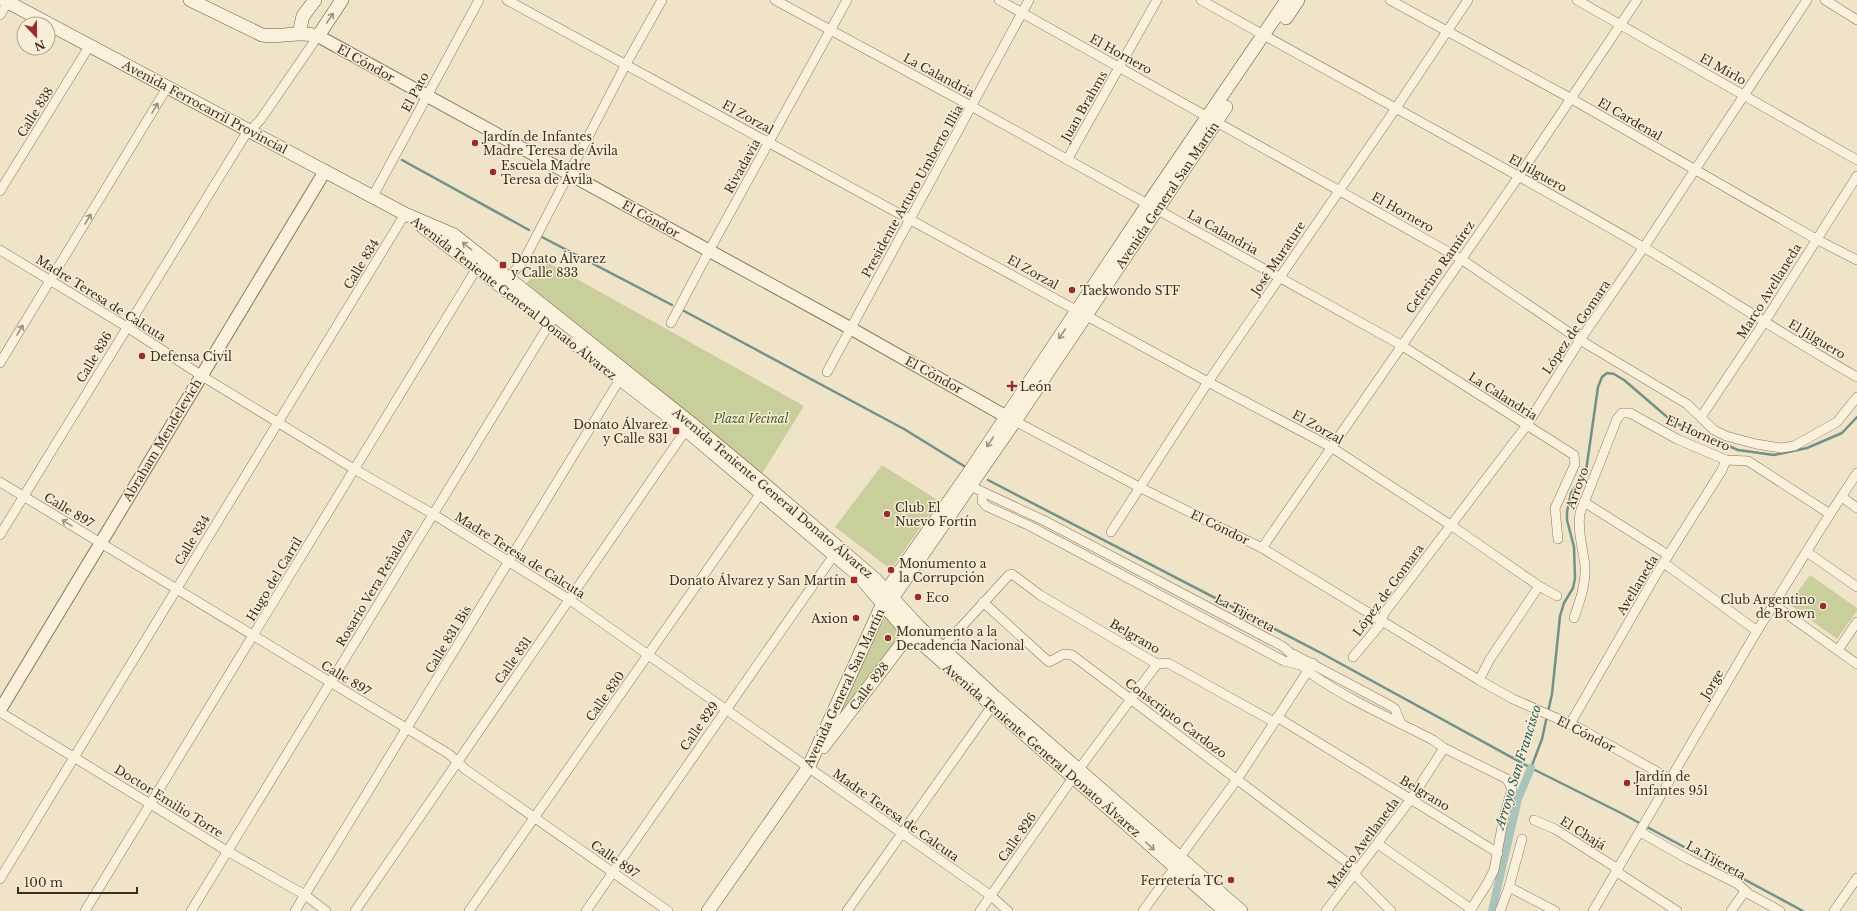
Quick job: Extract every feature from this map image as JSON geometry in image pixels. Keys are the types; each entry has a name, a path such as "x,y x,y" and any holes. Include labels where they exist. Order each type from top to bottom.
{"main road":[{"name":"El Cóndor","path":"190,0 262,35 299,34 318,36"},
{"path":"299,34 300,22 315,0"},
{"path":"318,36 342,0"},
{"name":"Avenida General San Martín","path":"1268,37 1287,0"},
{"name":"Avenida General San Martín","path":"708,911 808,768 888,597 972,487 1011,419 1212,118 1268,37 1298,0"},
{"name":"Avenida Ferrocarril Provincial","path":"6,1 168,86 405,214"},
{"name":"Avenida Teniente General Donato Álvarez","path":"405,214 480,263 508,279 552,320 620,379 689,427 761,493 858,575 888,597"},
{"name":"Avenida Teniente General Donato Álvarez","path":"480,263 689,427 888,597 914,630 992,706 1076,773"},
{"name":"Avenida Teniente General Donato Álvarez","path":"914,630 942,648 1076,773 1177,862 1241,911"},
{"name":"Calle 828","path":"808,768 914,630"},
{"name":"Avenida Teniente General Donato Álvarez","path":"1177,862 1225,911"}],"street":[{"name":"El Pato","path":"373,196 479,0"},
{"name":"El Zorzal","path":"507,0 1208,382 1331,447 1452,526 1539,586 1557,596"},
{"path":"508,279 525,258 626,64 662,0"},
{"name":"La Calandria","path":"775,0 971,106 1401,345 1574,455 1576,458 1574,464 1555,508 1558,539"},
{"name":"Rivadavia","path":"671,323 847,0"},
{"name":"El Hornero","path":"1000,0 1461,258 1580,340 1687,404 1714,430 1726,436 1756,444 1788,448 1837,422 1857,397"},
{"name":"Presidente Arturo Umberto Illia","path":"827,372 1029,0"},
{"name":"Juan Brahms","path":"1067,160 1157,0"},
{"name":"El Jilguero","path":"1201,0 1644,247 1765,321 1809,350 1857,377"},
{"name":"El Cardenal","path":"1390,0 1570,98 1816,239 1857,260"},
{"name":"José Murature","path":"1111,532 1208,382 1396,108 1468,0"},
{"name":"El Mirlo","path":"1577,0 1744,94 1857,160"},
{"name":"Ceferino Ramírez","path":"1262,548 1519,176 1637,0"},
{"name":"López de Gomara","path":"1353,657 1378,626 1385,612 1452,526 1526,425 1580,340 1644,247 1806,0"},
{"path":"1825,0 1857,20"},
{"path":"0,16 6,1"},
{"name":"El Cóndor","path":"318,36 850,328 1011,419 1140,487 1262,548 1479,680 1533,709 1570,724 1670,779"},
{"name":"Calle 836","path":"0,535 244,137 261,120 318,36"},
{"name":"Calle 838","path":"0,191 90,45"},
{"path":"0,364 168,86"},
{"name":"Abraham Mendelevich","path":"0,711 325,171"},
{"name":"Marco Avellaneda","path":"1701,417 1765,321 1857,176"},
{"name":"Calle 834","path":"0,879 405,214"},
{"name":"Madre Teresa de Calcuta","path":"0,250 127,327 202,376 278,421 354,469 432,514 570,600 901,832 990,896 1008,911"},
{"name":"Hugo del Carril","path":"85,911 152,804 480,263"},
{"name":"Rosario Vera Peñaloza","path":"191,911 432,514 552,320"},
{"name":"Calle 831 Bis","path":"295,911 620,379"},
{"name":"El Hornero","path":"1618,416 1626,412 1678,439 1726,460 1748,462 1830,514"},
{"name":"Arroyo","path":"1574,618 1584,584 1585,566 1579,526 1580,513 1618,416"},
{"name":"Calle 831","path":"355,911 457,760 570,600 689,427"},
{"name":"Avellaneda","path":"1570,724 1666,559 1722,470 1726,460"},
{"name":"Jorge","path":"1592,911 1757,631 1857,473"},
{"name":"Calle 897","path":"0,482 449,754 465,769 668,911"},
{"path":"972,487 986,506 1040,531 1284,661 1307,667 1389,705 1396,709 1401,724 1433,740 1444,748 1507,779 1512,789 1504,816 1498,853 1492,877 1470,910 1378,844"},
{"name":"La Tijereta","path":"972,487 1040,519 1282,646 1307,667"},
{"name":"Calle 830","path":"468,911 761,493"},
{"path":"1842,497 1857,508"},
{"path":"1584,502 1666,559 1757,631"},
{"path":"1040,519 1040,531"},
{"path":"1807,552 1857,587"},
{"name":"Calle 829","path":"586,911 834,555"},
{"path":"1114,571 1121,561"},
{"name":"Belgrano","path":"984,602 1009,575 1015,576 1040,595 1157,664 1168,663 1275,720 1411,799 1498,853"},
{"path":"1479,680 1490,660 1539,586"},
{"path":"942,648 984,602"},
{"name":"Conscripto Cardozo","path":"984,602 1049,662 1064,654 1072,655 1238,778 1356,872 1391,911"},
{"path":"1774,605 1857,664"},
{"path":"1838,650 1857,622"},
{"path":"1076,773 1157,664"},
{"path":"1143,911 1238,778 1307,667"},
{"path":"847,911 901,832 992,706"},
{"name":"Doctor Emilio Torre","path":"0,711 227,851 305,895 326,911"},
{"name":"Marco Avellaneda","path":"1326,911 1411,799 1444,748"},
{"name":"Calle 826","path":"980,911 1076,773"},
{"name":"El Chajá","path":"1534,820 1555,829 1677,911"},
{"name":"La Tijereta","path":"1642,827 1688,859 1738,884 1745,891 1780,911"},
{"path":"1500,911 1509,887 1522,840"},
{"path":"1834,911 1857,878"},
{"path":"1509,887 1555,911"},
{"path":"1731,911 1745,891"}],"green space":[{"name":"Plaza Vecinal","path":"543,260 804,406 761,475 654,385 526,284"},
{"name":"Club El Nuevo Fortín","path":"882,465 939,501 892,568 889,568 835,527"},
{"name":"Club Argentino de Brown","path":"1810,575 1857,608 1857,611 1837,639 1789,604"},
{"path":"886,615 903,637 836,719"}],"waterway":[{"path":"402,160 529,230"},
{"path":"540,236 672,305"},
{"path":"684,311 904,429 964,466"},
{"name":"Arroyo San Francisco","path":"1548,712 1552,694 1560,616 1564,603 1573,588 1575,578 1574,547 1567,520 1567,512 1571,493 1586,471 1598,387 1602,377 1607,373 1614,374 1624,380 1673,422 1738,450 1774,455 1807,448 1842,433 1857,417"},
{"path":"988,480 1323,654 1531,768 1621,813 1803,911"},
{"name":"Arroyo San Francisco","path":"1531,768 1542,739 1547,716"},
{"name":"Arroyo San Francisco","path":"1492,911 1518,799 1531,768"}],"place":[{"name":"Jardín de Infantes Madre Teresa de Ávila","path":"475,143"},
{"name":"Escuela Madre Teresa de Ávila","path":"493,172"},
{"name":"Donato Álvarez y Calle 833","path":"503,265"},
{"name":"Taekwondo STF","path":"1072,290"},
{"name":"Defensa Civil","path":"142,356"},
{"name":"León","path":"1012,386"},
{"name":"Donato Álvarez y Calle 831","path":"676,431"},
{"name":"Club El Nuevo Fortín","path":"887,514"},
{"name":"Monumento a la Corrupción","path":"891,570"},
{"name":"Donato Álvarez y San Martín","path":"854,580"},
{"name":"Eco","path":"918,597"},
{"name":"Club Argentino de Brown","path":"1823,606"},
{"name":"Axion","path":"856,618"},
{"name":"Monumento a la Decadencia Nacional","path":"888,638"},
{"name":"Jardín de Infantes 951","path":"1627,783"},
{"name":"Ferretería TC","path":"1231,880"}]}
